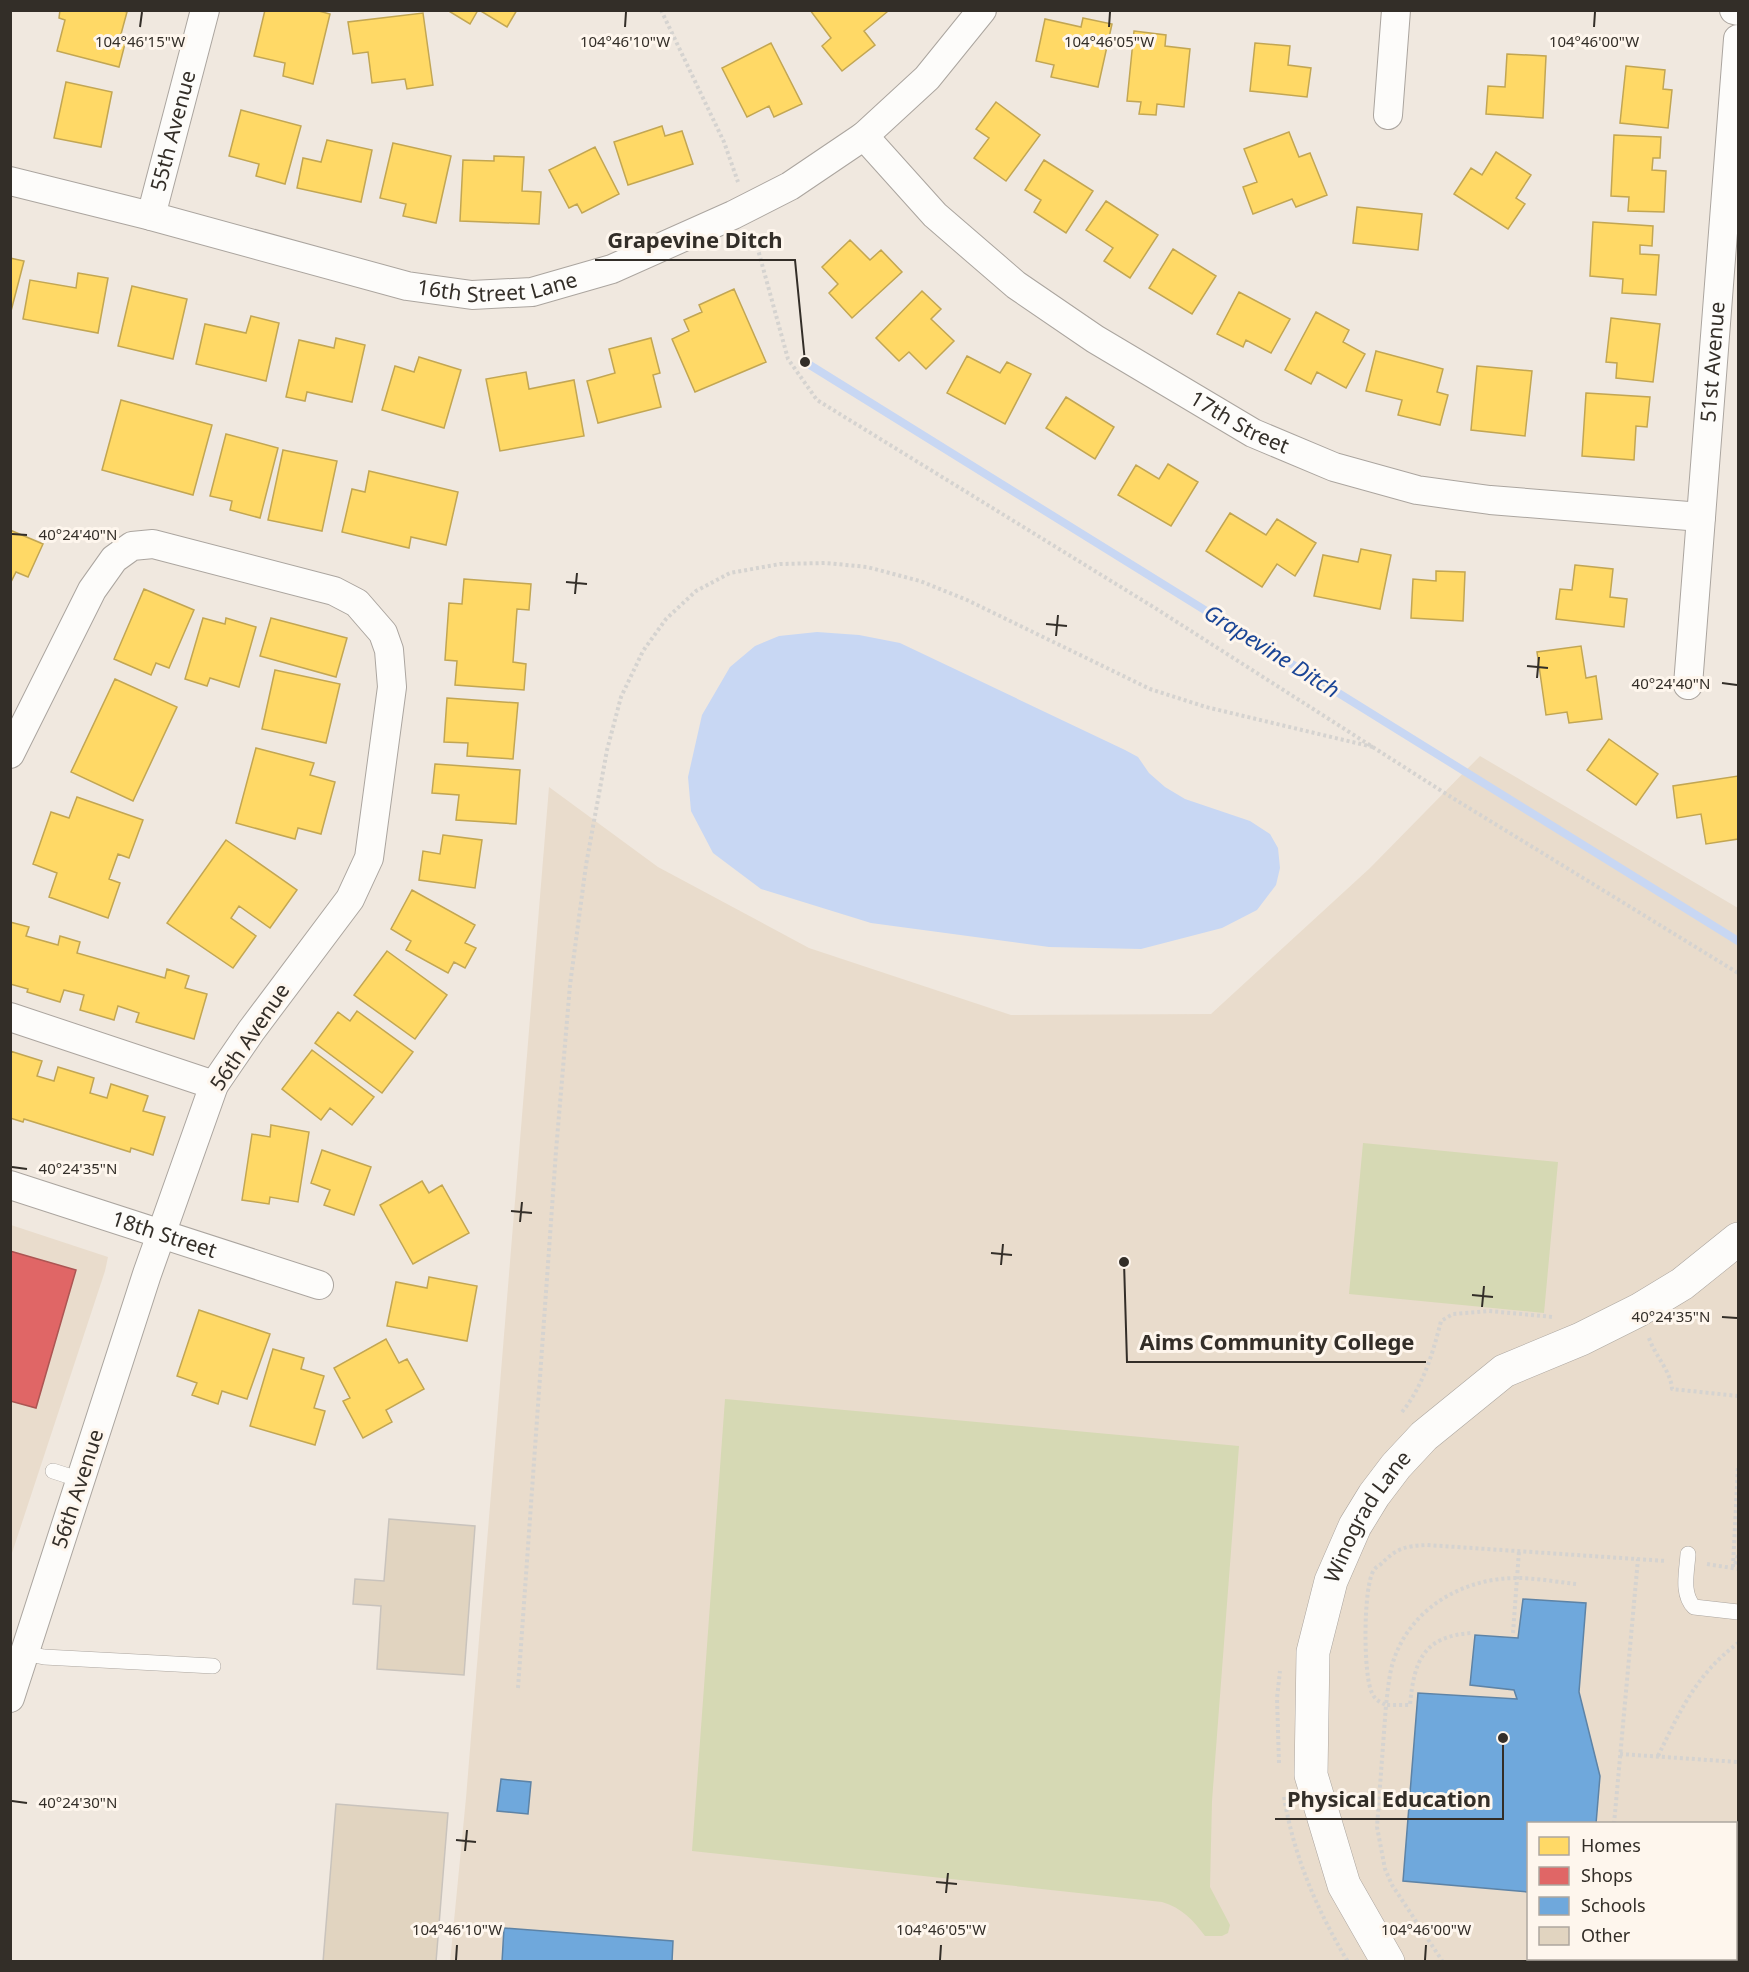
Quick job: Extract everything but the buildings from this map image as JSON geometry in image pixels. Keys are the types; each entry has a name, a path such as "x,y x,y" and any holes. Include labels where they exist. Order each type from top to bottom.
{"street":[{"name":"55th Avenue","path":"151,216 205,10"},
{"name":"16th Street Lane","path":"10,180 407,286 472,295 532,292 612,269 790,186 864,136 927,78 982,10"},
{"path":"1388,115 1396,10"},
{"path":"1734,10 1738,11"},
{"name":"51st Avenue","path":"1688,684 1738,39"},
{"name":"17th Street","path":"864,136 935,215 1016,285 1095,339 1253,433 1334,467 1417,490 1490,500 1701,517"},
{"name":"56th Avenue","path":"10,754 92,590 114,559 132,546 153,544 334,591 357,603 383,633 389,650 392,687 369,858 350,899 251,1030 213,1085 174,1195 15,1676"},
{"path":"10,1017 213,1085"},
{"name":"18th Street","path":"10,1185 319,1285"},
{"name":"Winograd Lane","path":"1389,1962 1344,1885 1311,1775 1313,1652 1331,1581 1355,1526 1374,1495 1396,1466 1424,1436 1504,1371 1581,1339 1639,1310 1682,1284 1738,1239"}],"lane":[{"path":"53,1472 81,1480"},
{"path":"1688,1558 1687,1597 1694,1607 1738,1612"},
{"path":"15,1676 44,1657 213,1666"}],"path":[{"path":"661,10 724,142 747,208 788,359 817,400 1155,608 1373,747 1738,973"},
{"path":"518,1688 558,1128 570,985 586,865 607,750 621,697 643,651 666,619 696,591 730,573 780,564 826,562 867,567 920,581 967,600 1150,689 1206,707 1373,747"},
{"path":"1733,1567 1738,1465"},
{"path":"1472,1633 1454,1635 1435,1643 1427,1650 1416,1670 1410,1705 1386,1705 1372,1694 1366,1673 1369,1583 1374,1570 1400,1548 1426,1545 1638,1559 1688,1558 1738,1569"},
{"path":"1513,1633 1519,1551"},
{"path":"1733,1567 1738,1555"},
{"path":"1614,1822 1638,1559"},
{"path":"1443,1962 1392,1885 1385,1869 1377,1827 1386,1705 1394,1659 1409,1632 1430,1607 1444,1597 1478,1583 1518,1578 1576,1584"},
{"path":"1659,1756 1691,1691 1721,1656 1738,1643"},
{"path":"1619,1754 1738,1762"}],"shaded area":[{"path":"1480,756 1738,908 1738,1961 450,1962 466,1798 549,787 658,867 809,948 1011,1015 1211,1014 1370,868"},
{"path":"11,1225 108,1257 11,1556"}],"green space":[{"path":"1363,1143 1558,1162 1544,1313 1349,1294"},
{"path":"725,1399 1239,1446 1212,1801 1210,1887 1230,1925 1228,1933 1222,1936 1205,1936 1187,1915 1162,1902 692,1851"}],"water":[{"path":"817,632 859,635 900,643 1138,757 1149,773 1165,787 1185,799 1250,821 1270,834 1278,848 1280,868 1276,885 1257,910 1222,928 1141,949 1049,947 871,923 761,889 713,853 691,811 688,777 702,715 730,667 755,646 779,636"}],"waterway":[{"name":"Grapevine Ditch","path":"805,362 1738,941"}],"place":[{"name":"Grapevine Ditch","path":"805,362"},
{"name":"Aims Community College","path":"1124,1262"},
{"name":"Physical Education","path":"1503,1738"}]}
